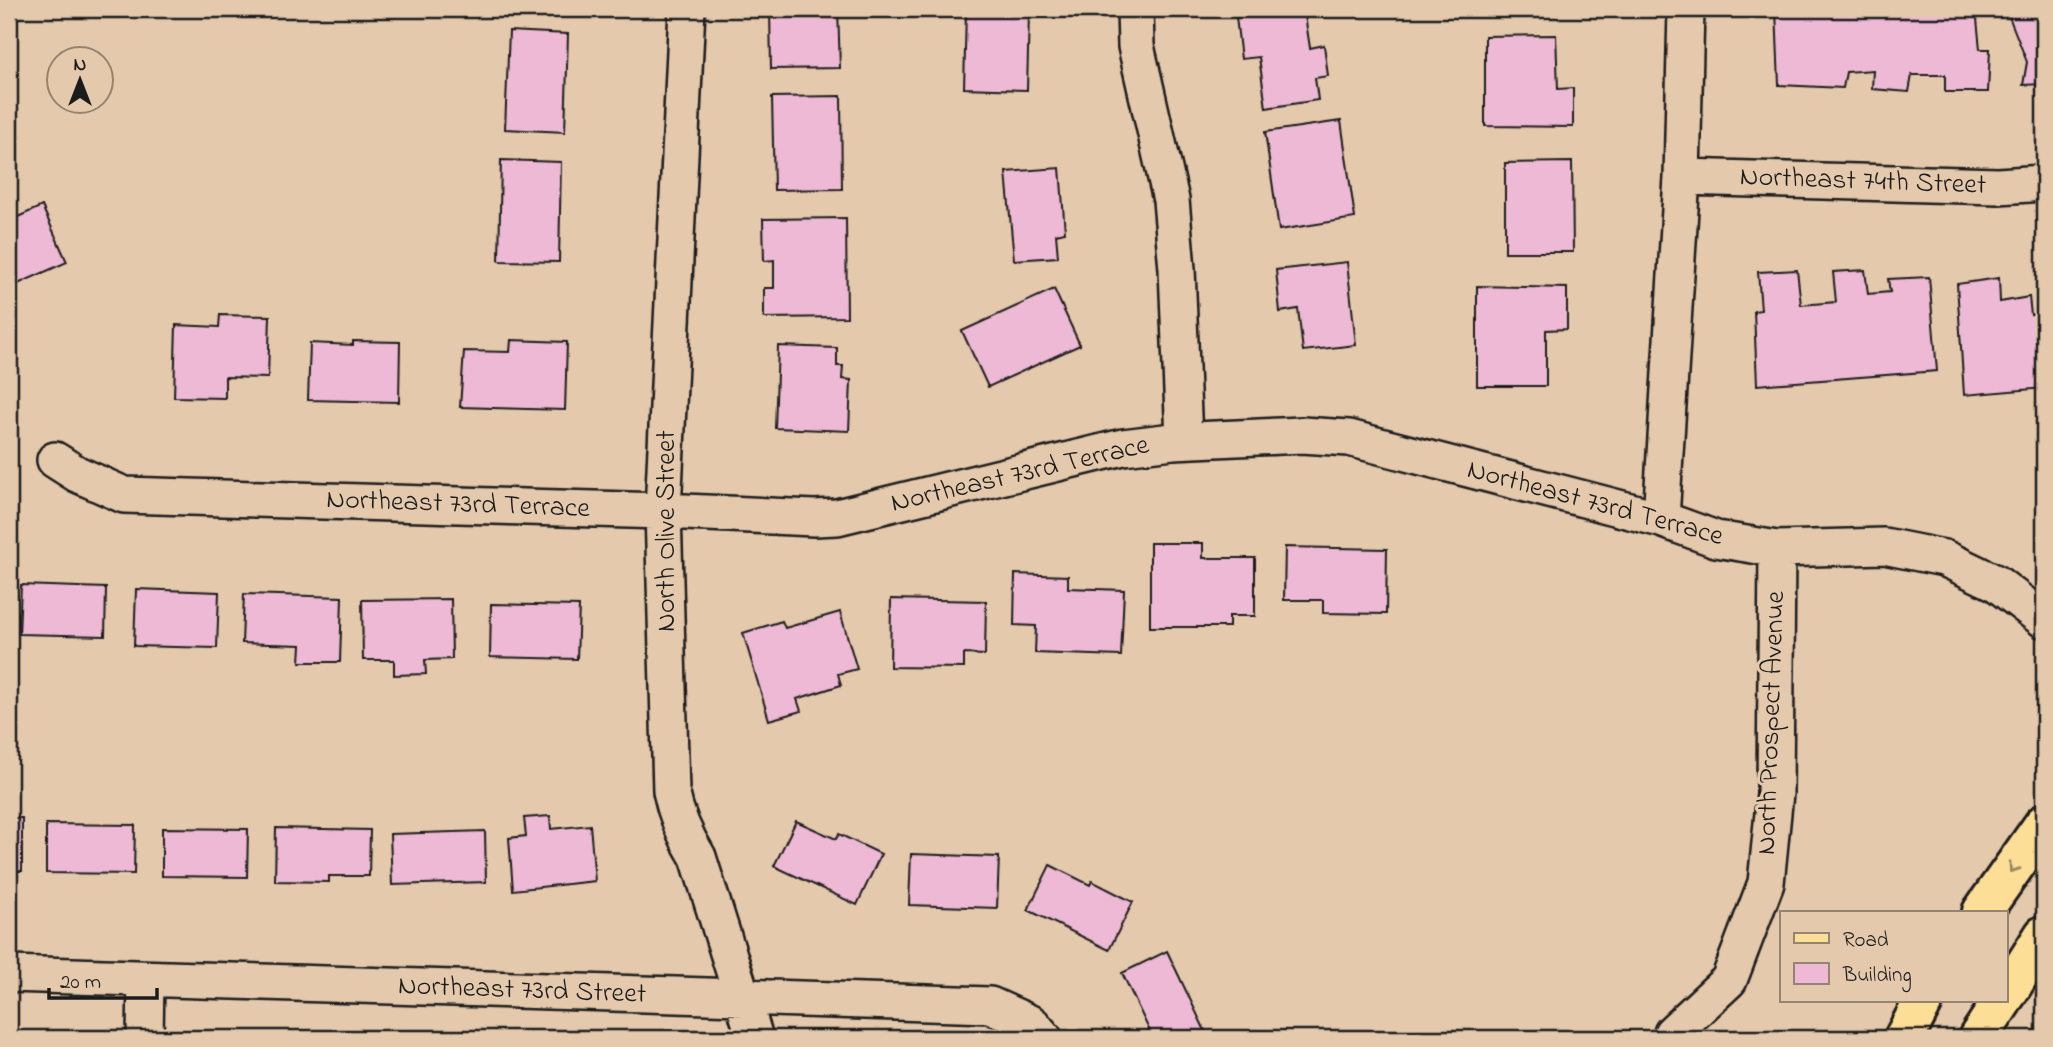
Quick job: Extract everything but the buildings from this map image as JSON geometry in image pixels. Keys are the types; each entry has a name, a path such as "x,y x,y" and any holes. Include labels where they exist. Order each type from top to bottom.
{"main road":[{"path":"1983,911 2044,824"},
{"path":"2008,992 2044,935"},
{"path":"1904,1038 1923,1002"},
{"path":"1978,1038 2002,1002"}],"street":[{"name":"North Olive Street","path":"687,9 663,511 671,791 680,825 698,858 755,1038"},
{"path":"1135,9 1136,46 1171,200 1177,269 1184,440"},
{"path":"1661,519 1682,177 1686,9"},
{"name":"Northeast 74th Street","path":"1682,177 1998,186 2044,183"},
{"name":"Northeast 73rd Terrace","path":"55,460 77,474 124,495 814,518 837,517 1123,447 1184,440 1302,435 1349,438 1661,519 1716,538 1777,550 1884,547 1944,558 1996,583 2044,620"},
{"name":"North Prospect Avenue","path":"1672,1033 1729,980 1766,883 1776,793 1777,550"},
{"name":"Northeast 73rd Street","path":"9,974 990,1005 1038,1031"},
{"path":"145,1038 146,979"}]}
